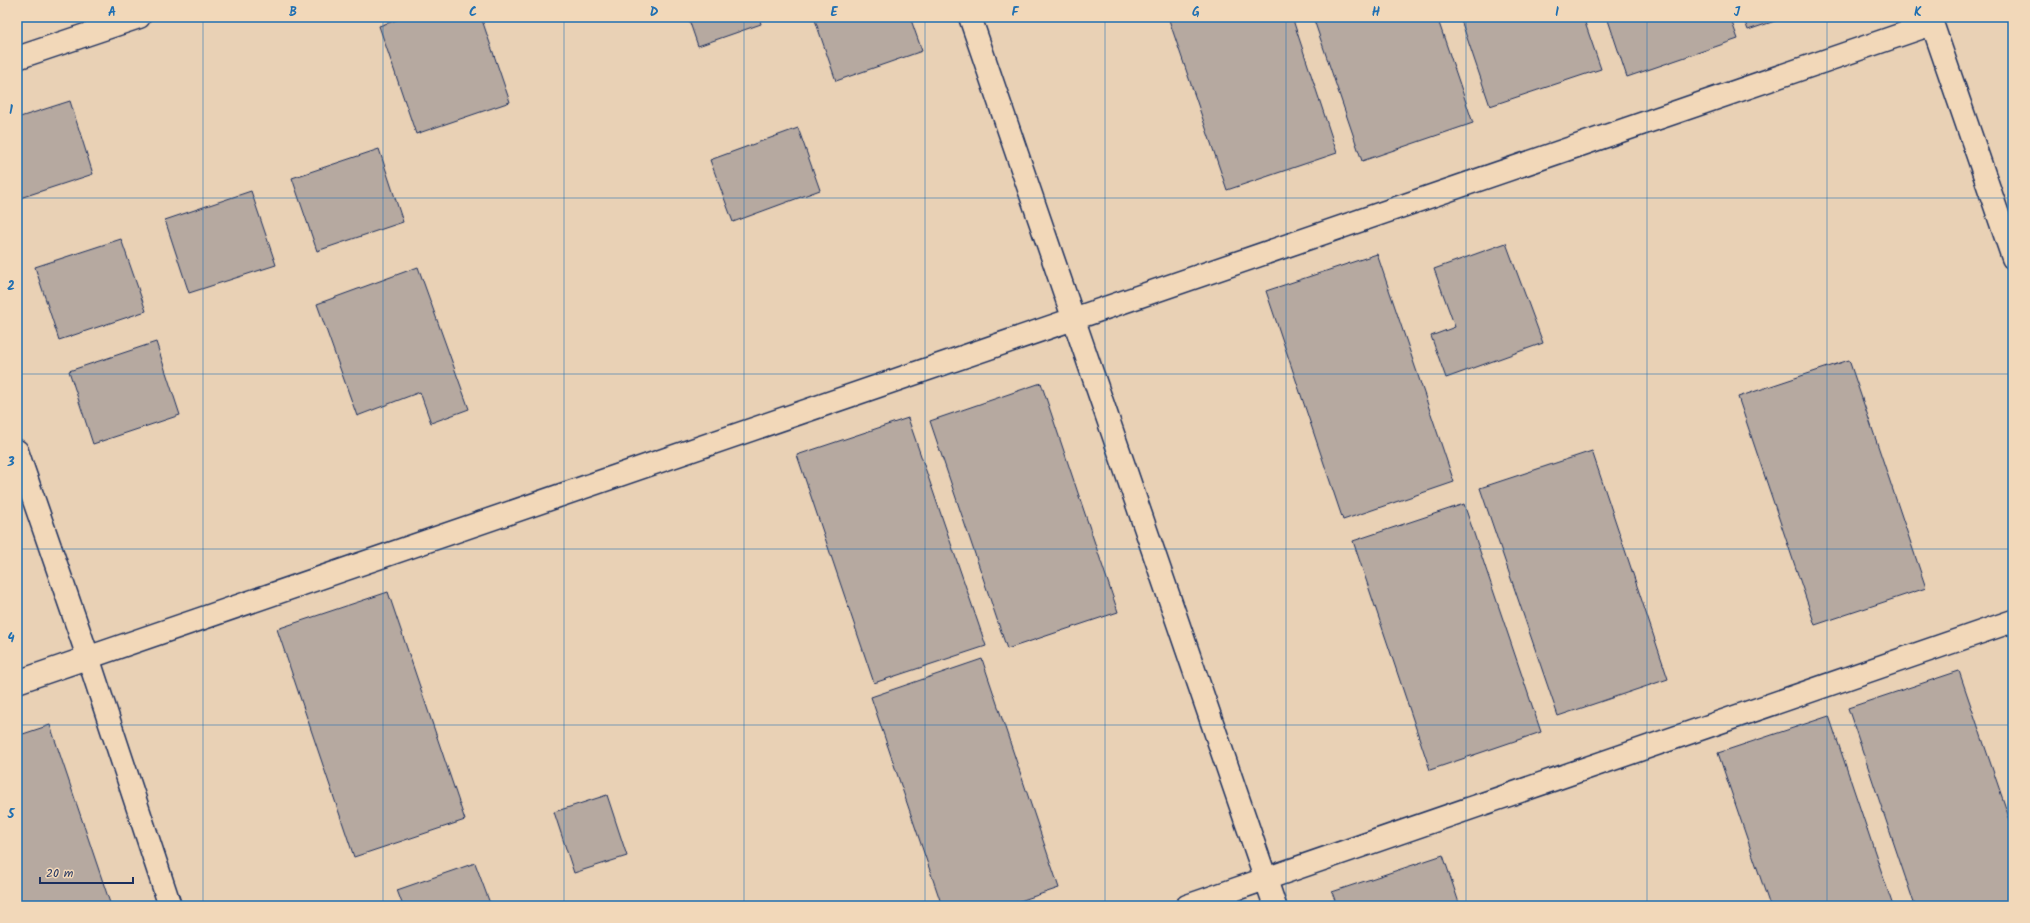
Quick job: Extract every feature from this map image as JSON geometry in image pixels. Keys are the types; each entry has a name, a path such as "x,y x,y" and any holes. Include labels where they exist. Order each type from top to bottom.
{"street":[{"path":"17,58 139,17"},
{"path":"970,17 1275,906"},
{"path":"17,682 1073,319 1931,20 2013,258"},
{"path":"17,451 88,657 170,906"},
{"path":"1187,906 2013,621"}],"building":[{"path":"405,17 481,17 510,102 416,134 379,26"},
{"path":"688,17 759,17 761,24 698,46"},
{"path":"814,17 910,17 922,51 836,81"},
{"path":"1168,17 1292,17 1337,153 1227,190"},
{"path":"1313,17 1437,17 1473,123 1362,161"},
{"path":"1460,17 1583,17 1601,69 1490,106"},
{"path":"1607,17 1730,17 1738,39 1627,77"},
{"path":"1743,17 1787,17 1748,30"},
{"path":"70,101 93,174 17,199 17,118"},
{"path":"798,128 820,190 733,222 710,160"},
{"path":"379,149 403,222 317,251 292,178"},
{"path":"251,191 276,265 189,293 165,220"},
{"path":"121,239 146,311 59,340 35,267"},
{"path":"1506,243 1543,343 1446,378 1431,336 1455,327 1434,269"},
{"path":"1377,254 1454,482 1343,520 1266,291"},
{"path":"418,267 469,409 431,423 420,392 357,416 317,304"},
{"path":"156,342 180,415 93,444 69,371"},
{"path":"1849,360 1926,588 1815,625 1738,397"},
{"path":"1041,383 1118,612 1007,649 930,421"},
{"path":"908,418 986,646 874,683 797,455"},
{"path":"1592,451 1668,679 1558,716 1480,488"},
{"path":"1464,504 1541,732 1430,770 1353,541"},
{"path":"388,592 465,820 354,857 277,629"},
{"path":"982,659 1059,888 1005,906 942,906 871,697"},
{"path":"1959,671 2013,829 2013,906 1915,906 1848,708"},
{"path":"1829,716 1893,906 1770,906 1718,753"},
{"path":"50,725 111,906 17,906 17,736"},
{"path":"607,795 627,856 574,873 554,812"},
{"path":"1443,855 1460,906 1337,906 1332,892"},
{"path":"475,863 491,906 403,906 397,890"}]}
